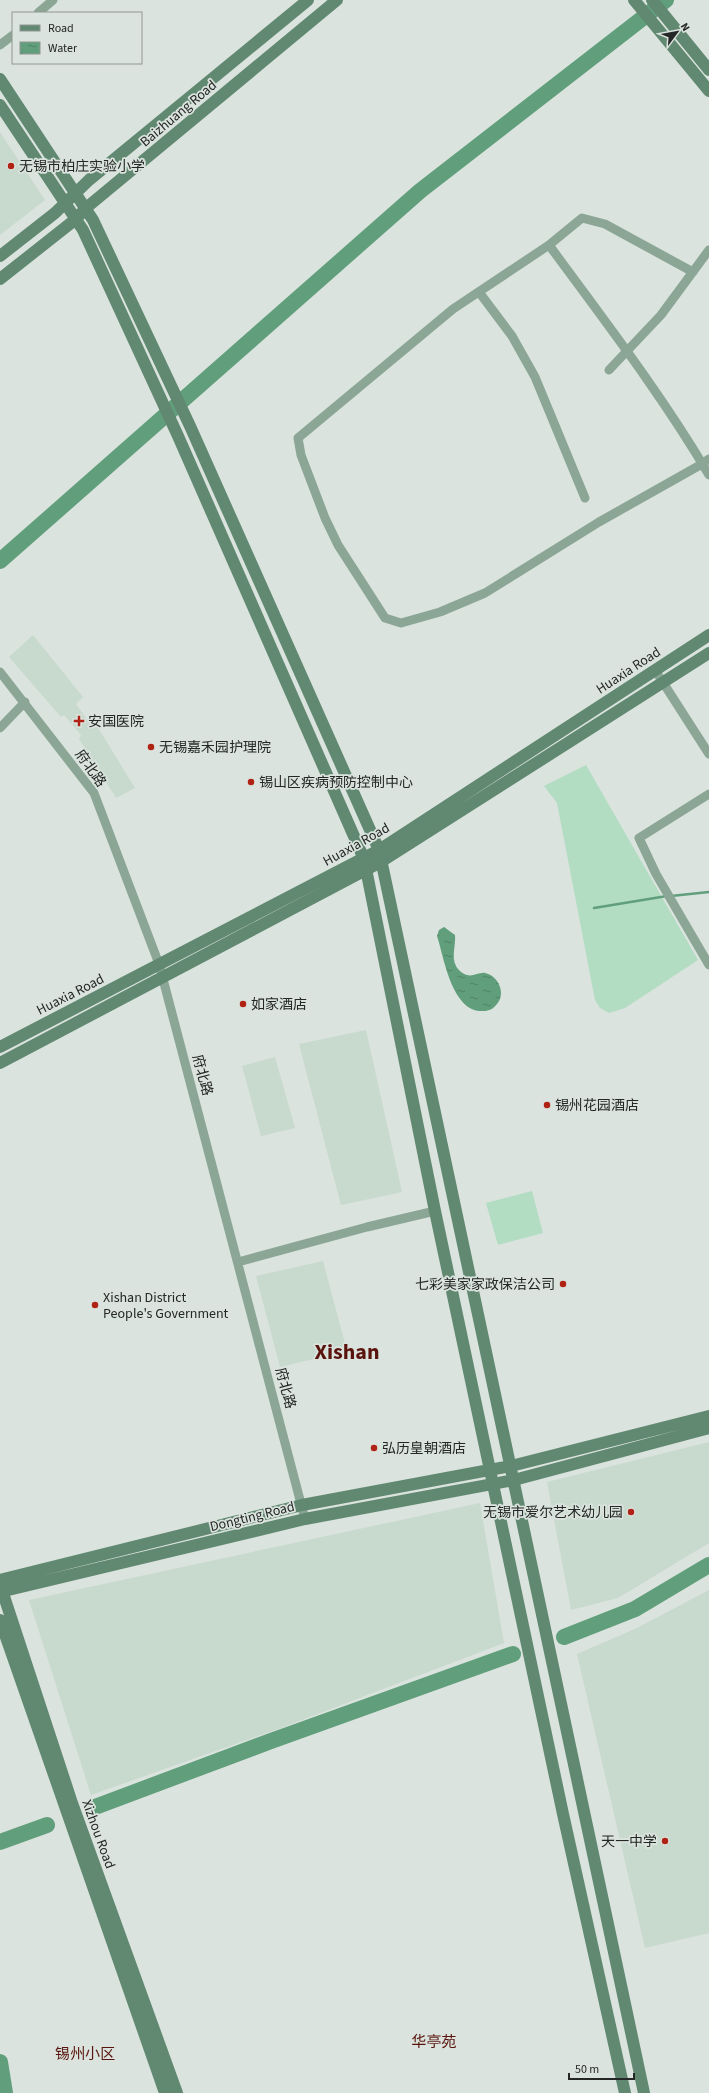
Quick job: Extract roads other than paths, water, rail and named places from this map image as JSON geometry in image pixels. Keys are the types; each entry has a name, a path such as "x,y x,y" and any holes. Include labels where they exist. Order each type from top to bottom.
{"main road":[{"name":"Baizhuang Road","path":"0,256 66,202 75,192 308,0"},
{"name":"Baizhuang Road","path":"0,279 76,219 86,208 337,0"},
{"path":"634,0 709,90"},
{"path":"652,0 709,70"},
{"path":"0,79 93,220 190,426 381,856 644,2093"},
{"path":"0,105 66,202 83,230 178,436 365,865 435,1211 564,1820 625,2093"},
{"name":"Huaxia Road","path":"381,856 709,635"},
{"name":"Huaxia Road","path":"0,1063 164,978 381,856 709,653"},
{"name":"Huaxia Road","path":"0,1047 159,964 365,865"},
{"name":"Dongting Road","path":"1,1587 302,1505 511,1466 709,1416"},
{"name":"Dongting Road","path":"1,1587 305,1519 514,1480 709,1428"},
{"name":"Xizhou Road","path":"1,1587 72,1803 177,2093"},
{"name":"Xizhou Road","path":"0,1620 165,2093"}],"street":[{"path":"39,12 53,0"},
{"path":"0,45 12,36"},
{"path":"693,272 605,224 582,218 549,245 453,309 298,438 301,455 325,518 338,545 385,618 401,622 440,612 485,593 599,522 706,462"},
{"path":"549,245 706,462 709,475"},
{"path":"609,370 661,315 709,250"},
{"path":"479,292 512,336 535,377 585,498"},
{"path":"655,670 709,754"},
{"name":"府北路","path":"0,672 25,702 94,793 159,964 164,978 305,1519"},
{"path":"0,728 25,702"},
{"path":"709,794 639,838 660,880 709,965"},
{"path":"238,1262 367,1226 435,1211"}],"water":[{"path":"444,927 455,935 454,959 459,970 464,974 469,975 485,973 494,978 500,986 500,1000 488,1011 473,1010 464,1004 457,994 451,982 437,936 439,930"}],"waterway":[{"path":"0,561 420,191 666,0"},
{"path":"671,896 709,892"},
{"path":"594,908 667,896"},
{"path":"564,1637 635,1609 709,1565"},
{"path":"95,1807 271,1741 513,1654"},
{"path":"0,1842 47,1825"},
{"path":"0,2062 5,2093"}],"place":[{"name":"无锡市柏庄实验小学","path":"11,166"},
{"name":"安国医院","path":"79,721"},
{"name":"无锡嘉禾园护理院","path":"151,747"},
{"name":"锡山区疾病预防控制中心","path":"251,782"},
{"name":"如家酒店","path":"243,1004"},
{"name":"锡州花园酒店","path":"547,1105"},
{"name":"七彩美家家政保洁公司","path":"563,1284"},
{"name":"Xishan District People's Government","path":"95,1305"},
{"name":"弘历皇朝酒店","path":"374,1448"},
{"name":"无锡市爱尔艺术幼儿园","path":"631,1512"},
{"name":"天一中学","path":"665,1841"}],"district":[{"name":"Xishan","path":"347,1351"},
{"name":"华亭苑","path":"434,2042"},
{"name":"锡州小区","path":"85,2054"}]}
